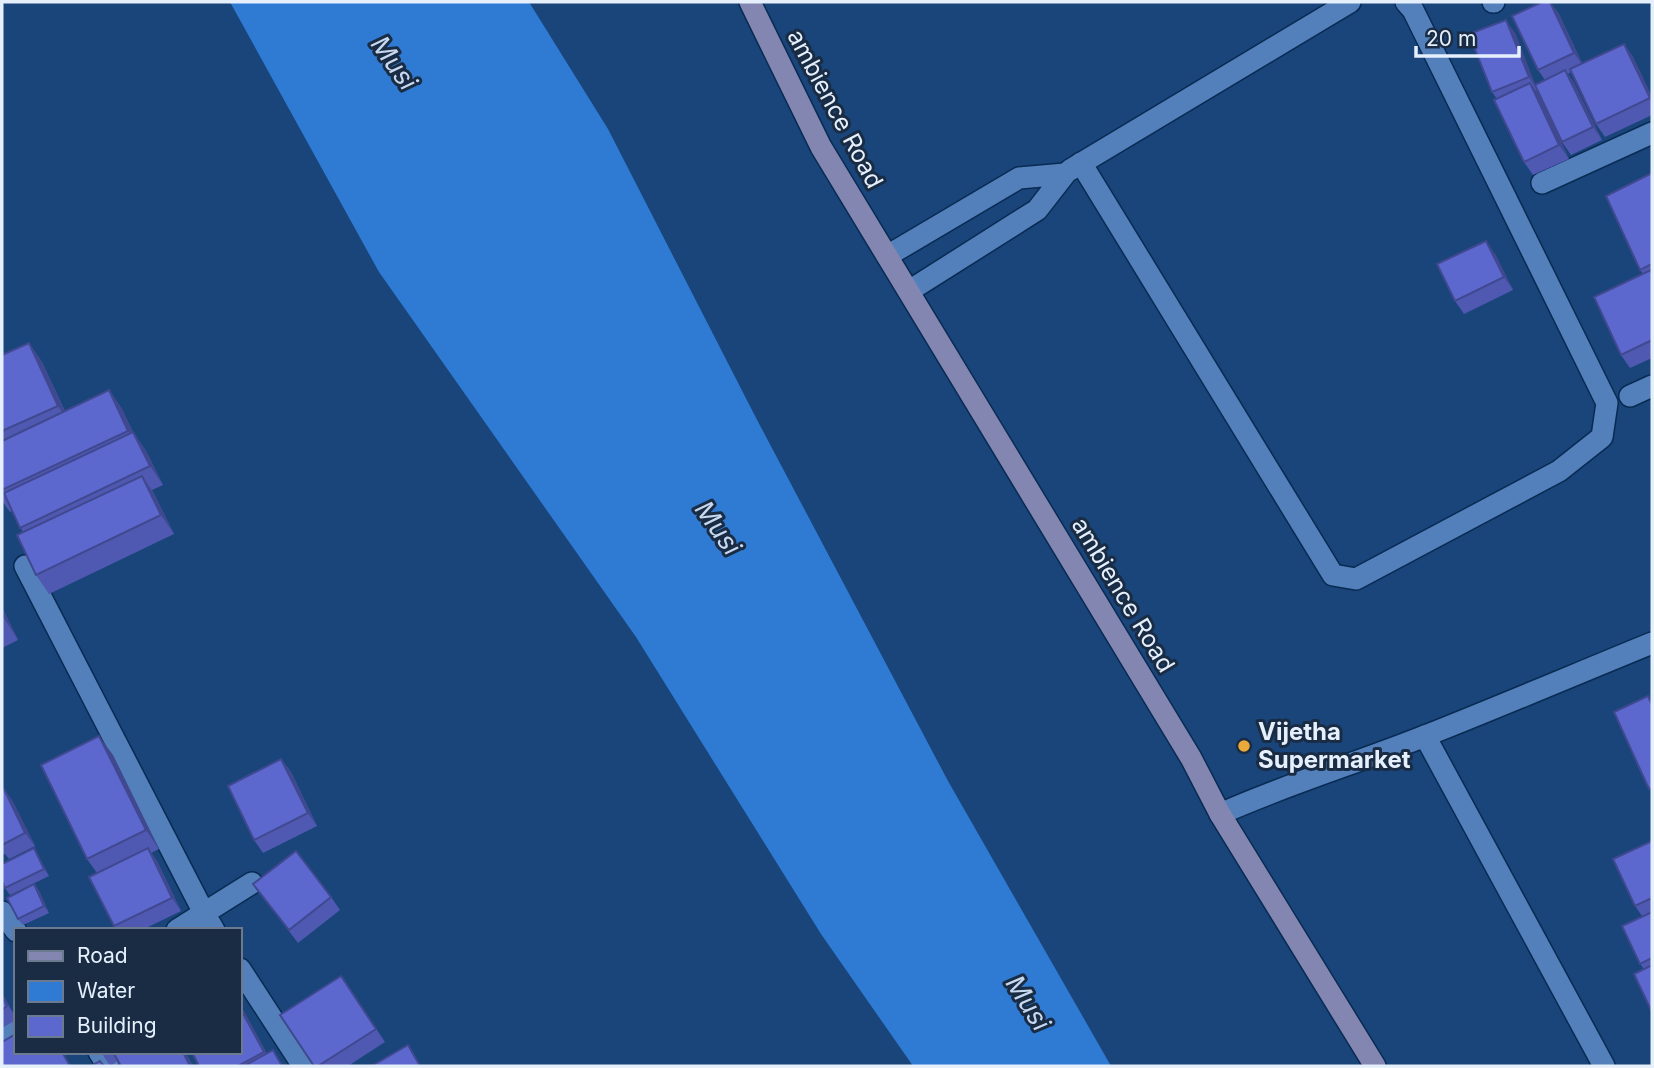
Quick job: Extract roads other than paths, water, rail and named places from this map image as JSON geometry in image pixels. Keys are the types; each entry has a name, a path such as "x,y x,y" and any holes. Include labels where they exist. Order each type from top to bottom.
{"street":[{"name":"ambience Road","path":"750,2 821,147 1184,746 1220,814 1375,1066"},
{"path":"909,291 1037,210 1073,168 1350,2"},
{"path":"1073,168 1333,575 1356,579 1559,471 1602,437 1607,403 1413,10 1406,2"},
{"path":"1542,183 1652,133"},
{"path":"887,256 1018,178 1073,168"},
{"path":"1630,396 1652,386"},
{"path":"25,566 209,922"},
{"path":"1220,814 1276,789 1324,775 1425,736 1652,643"},
{"path":"1425,736 1604,1066"},
{"path":"185,928 209,922 253,883"},
{"path":"2,912 14,928"},
{"path":"242,972 303,1066"}],"water":[{"name":"Musi","path":"230,2 529,2 608,129 754,414 948,781 1111,1066 913,1066 821,934 636,637 379,272"}],"place":[{"name":"Vijetha Supermarket","path":"1244,746"}]}
